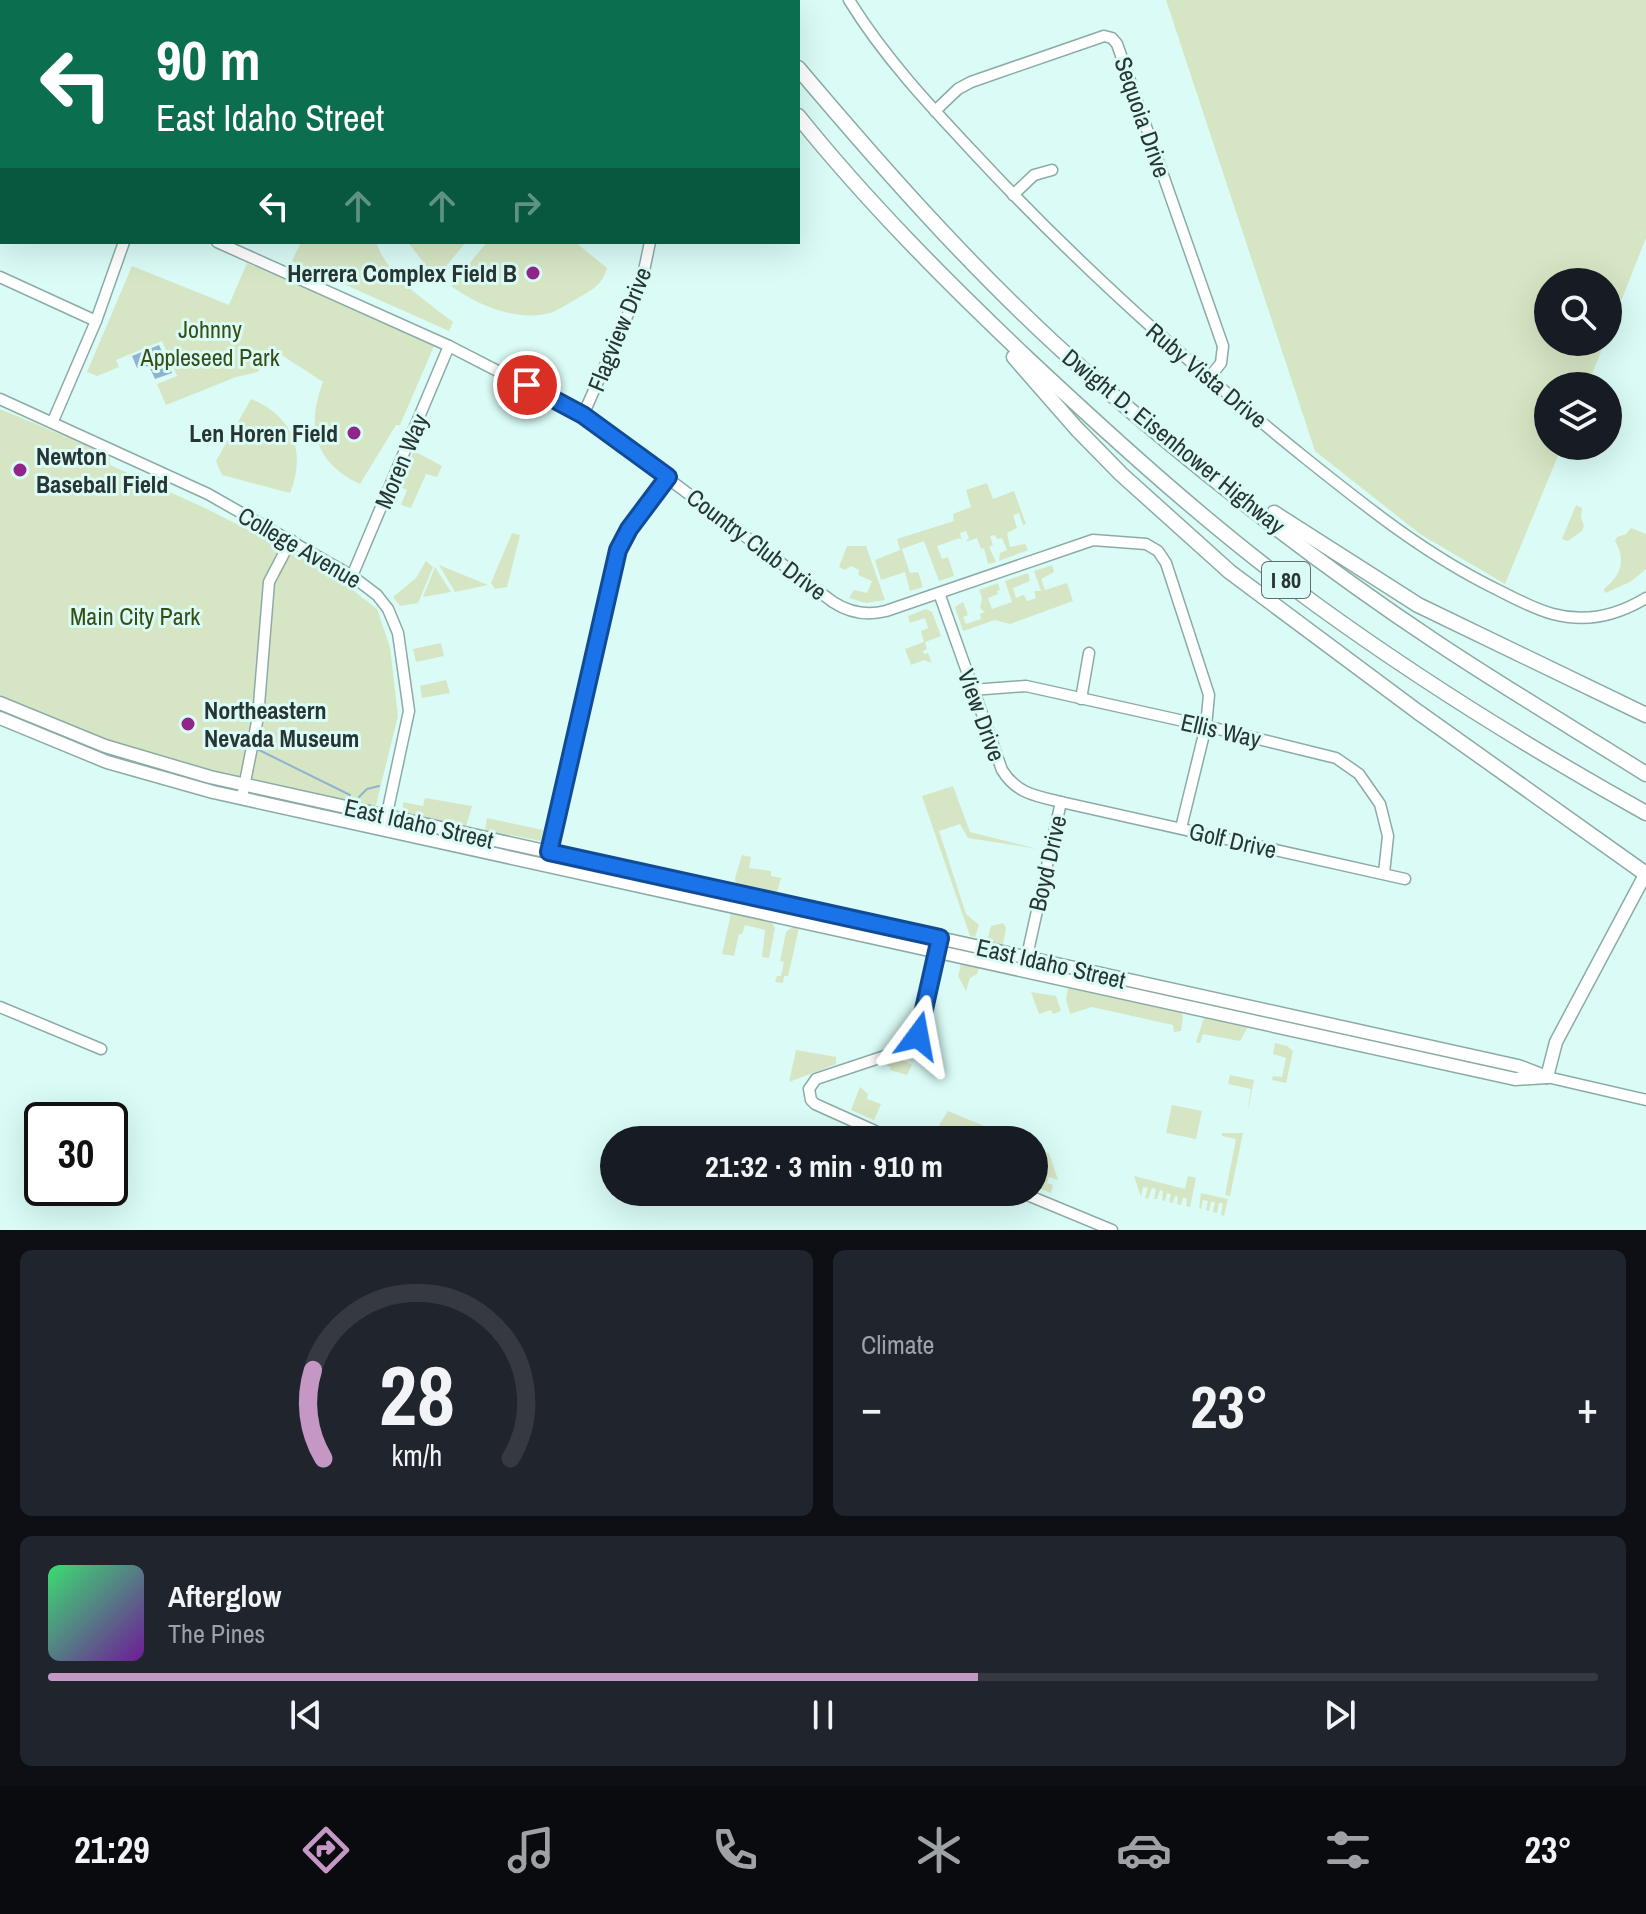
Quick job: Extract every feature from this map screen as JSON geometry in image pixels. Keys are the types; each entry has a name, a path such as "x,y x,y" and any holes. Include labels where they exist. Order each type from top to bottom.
{"highway":[{"name":"Dwight D. Eisenhower Highway","path":"800,70 911,198 1001,290 1092,378 1170,444 1329,567 1433,640 1646,774"},
{"name":"Dwight D. Eisenhower Highway","path":"800,118 839,167 964,299 1173,490 1315,604 1465,707 1645,813"},
{"path":"964,299 1076,428 1121,474 1230,572 1418,712 1646,874"},
{"path":"1170,444 1338,556 1418,605 1646,715"}],"main road":[{"name":"East Idaho Street","path":"0,703 128,754 243,792 384,829 937,952 1025,964"},
{"name":"East Idaho Street","path":"0,718 107,762 160,778 387,815 940,938 1025,964 1515,1079 1547,1077"},
{"path":"427,839 433,834 464,839 478,836"},
{"path":"1547,1077 1556,1042 1646,874"}],"street":[{"name":"Ruby Vista Drive","path":"849,0 869,33 935,111 1097,279 1208,379 1381,518 1440,559 1544,612 1565,617 1607,615 1646,598"},
{"name":"Sequoia Drive","path":"935,111 958,89 971,82 1104,36 1112,38 1117,44 1223,346 1221,363 1208,379"},
{"path":"1013,195 1034,175 1052,170"},
{"path":"53,421 96,321 123,244"},
{"name":"Country Club Drive","path":"221,244 449,346 583,415 848,610 877,613 1093,540 1134,541 1151,546 1166,563 1208,686 1206,726 1181,828"},
{"name":"Flagview Drive","path":"583,415 641,285 650,244"},
{"path":"0,277 96,321"},
{"name":"Moren Way","path":"352,576 449,346"},
{"name":"College Avenue","path":"0,399 208,494 371,589 391,615 400,641 409,700 408,722 384,829"},
{"path":"546,865 618,550 629,529 668,477"},
{"path":"243,792 258,717 269,585 291,540"},
{"name":"View Drive","path":"939,593 1002,770 1009,781 1028,794 1061,802"},
{"path":"1081,699 1089,653"},
{"name":"Ellis Way","path":"972,690 1026,686 1336,758 1352,767 1371,788 1386,821 1388,844 1384,873"},
{"name":"Golf Drive","path":"1061,802 1405,879"},
{"name":"Boyd Drive","path":"1025,964 1061,802"},
{"path":"864,1126 815,1104 809,1089 816,1079 903,1050 915,1041 940,938"},
{"path":"0,1007 101,1049"},
{"name":"East Idaho Street","path":"1547,1077 1646,1100"},
{"path":"1048,1204 1112,1230"}],"green space":[{"path":"1166,0 1646,0 1646,238 1622,299 1622,268 1534,268 1534,356 1599,356 1593,372 1534,372 1534,460 1556,460 1505,584 1420,534 1315,451"},
{"path":"300,244 377,244 398,277 453,322 449,331 292,261"},
{"path":"410,244 464,244 438,276"},
{"name":"Herrera Complex Field B","path":"485,244 577,244 607,268 603,278 587,293 557,310 537,315 498,310 473,300 451,286"},
{"name":"Johnny Appleseed Park","path":"247,263 434,346 400,425 396,425 360,484 332,465 318,442 315,414 323,382 271,348 258,372 236,377 166,405 157,384 177,376 162,341 116,360 119,367 97,376 87,372 132,266 229,305"},
{"path":"251,399 277,415 292,437 297,463 290,493 222,475 216,461"},
{"name":"Main City Park","path":"0,409 110,455 110,465 298,555 335,576 377,609 390,647 398,716 376,805 370,808 254,785 126,749 0,698"},
{"path":"414,451 442,466 437,477 426,474 411,508 401,505 407,490 398,486"},
{"path":"987,483 993,499 1014,491 1026,524 1023,525 1019,513 1013,515 1017,528 1007,533 1010,547 1025,544 1028,550 999,561 1000,553 1007,550 1002,538 990,536 993,545 989,547 996,562 988,564 984,548 981,549 977,538 965,542 969,538 966,531 960,533 962,541 960,538 937,546 942,559 948,557 954,576 939,581 924,541 902,549 910,573 918,572 923,587 910,591 905,572 881,580 875,560 900,550 897,539 954,521 953,514 971,507 966,490"},
{"path":"1576,505 1582,508 1584,526 1568,541 1562,539"},
{"path":"1631,528 1646,534 1646,569 1630,582 1605,593 1604,589 1620,568 1621,556 1615,541"},
{"path":"512,533 520,535 507,587 495,589 491,583"},
{"path":"847,546 866,546 885,600 866,603 849,598 854,590 867,593 872,581 858,575 859,570 851,566 845,570 839,567"},
{"path":"426,561 433,567 418,603 400,606 393,597 416,578"},
{"path":"439,565 488,585 455,592"},
{"path":"1052,565 1054,572 1041,579 1045,590 1067,583 1073,601 1010,624 995,620 963,631 955,607 963,602 968,615 963,617 966,624 981,619 980,614 985,612 980,608 982,598 979,590 998,583 998,594 988,598 992,609 1012,602 1005,581 1028,573 1030,581 1013,588 1016,598 1024,595 1027,601 1036,598 1034,591 1041,591 1034,571"},
{"path":"435,567 451,592 423,597"},
{"path":"926,609 932,612 941,636 925,642 927,649 923,651 924,654 928,653 932,663 924,660 911,665 905,649 924,642 921,631 928,628 925,618 910,623 908,616"},
{"path":"441,643 444,656 416,662 413,649"},
{"path":"446,680 450,693 422,698 420,686"},
{"path":"953,786 970,832 1038,849 968,838 960,824 939,831 966,914 979,925 975,937 970,936 922,796"},
{"path":"425,798 472,806 466,826 406,813 403,809 403,802 423,806"},
{"path":"487,818 543,830 541,841 485,830"},
{"path":"742,855 751,857 749,868 771,871 771,876 781,878 776,896 736,884"},
{"path":"731,913 772,923 775,928 769,958 762,957 765,930 745,925 742,934 739,934 734,956 722,954"},
{"path":"1003,923 1006,928 1003,944 987,941 991,926"},
{"path":"793,927 799,928 788,976 784,976 783,983 775,982 777,976 781,976 784,962 780,961 786,932"},
{"path":"961,964 979,968 977,974 970,978 966,991 958,976"},
{"path":"1068,988 1180,1012 1183,1016 1181,1031 1174,1032 1173,1025 1092,1007 1070,1014 1066,999"},
{"path":"1031,992 1056,996 1061,1011 1039,1014"},
{"path":"1204,1018 1248,1027 1240,1041 1203,1034 1200,1043 1196,1042"},
{"path":"1275,1043 1293,1051 1286,1083 1272,1080 1273,1076 1282,1077 1286,1058 1273,1054"},
{"path":"796,1050 836,1057 836,1064 789,1082"},
{"path":"897,1057 912,1065 907,1075 890,1070 891,1067 886,1065 887,1060"},
{"path":"1230,1075 1254,1080 1247,1115 1251,1089 1228,1084"},
{"path":"860,1087 868,1094 867,1099 881,1104 874,1120 851,1110"},
{"path":"1172,1105 1202,1111 1196,1139 1166,1133"},
{"path":"948,1111 984,1126 941,1126"},
{"path":"1222,1133 1243,1133 1230,1196 1225,1195 1236,1139 1222,1136"},
{"path":"1048,1153 1058,1180 1049,1177 1048,1180"},
{"path":"1134,1176 1185,1189 1188,1176 1196,1178 1190,1207 1186,1206 1187,1198 1183,1198 1181,1205 1177,1204 1178,1196 1175,1196 1173,1203 1169,1202 1171,1194 1167,1193 1165,1201 1162,1200 1163,1191 1160,1190 1157,1199 1154,1199 1156,1189 1152,1188 1148,1199 1145,1198 1148,1188 1143,1187 1141,1197"},
{"path":"1201,1193 1228,1199 1224,1216 1221,1215 1223,1203 1219,1203 1217,1213 1213,1212 1215,1202 1211,1202 1209,1211 1206,1210 1208,1201 1203,1200 1199,1208"}],"water":[{"path":"159,345 172,373 155,379 149,366 137,368 132,356"}],"waterway":[{"path":"259,750 350,795"},
{"path":"359,797 367,789 379,786"}],"place":[{"name":"Herrera Complex Field B","path":"533,273"},
{"name":"Len Horen Field","path":"354,433"},
{"name":"Newton Baseball Field","path":"20,470"},
{"name":"Northeastern Nevada Museum","path":"188,724"}],"route":[{"path":"527,385 583,415 668,477 629,529 618,550 549,852 940,938 918,1036"}]}
